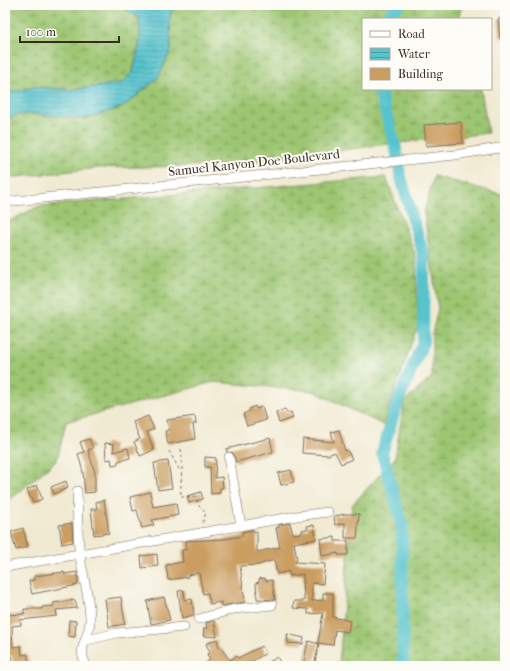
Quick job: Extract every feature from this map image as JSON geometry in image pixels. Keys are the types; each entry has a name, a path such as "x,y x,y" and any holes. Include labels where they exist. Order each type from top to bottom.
{"street":[{"name":"Samuel Kanyon Doe Boulevard","path":"5,202 428,157 505,147"},
{"path":"228,457 240,526"},
{"path":"77,492 80,554 90,618 90,631 81,650 83,660 87,666"},
{"path":"5,567 328,512"},
{"path":"199,619 234,610 272,605"},
{"path":"86,640 117,633 184,627"}],"path":[{"path":"180,449 182,463 180,471 181,497 195,496 199,506 206,513 199,534"},
{"path":"169,451 180,471"}],"green space":[{"path":"5,5 119,5 139,18 140,40 133,72 122,83 70,90 36,87 5,93"},
{"path":"170,5 462,5 458,18 362,18 362,90 481,90 488,133 381,145 232,165 99,168 8,178 5,157 5,120 17,115 36,114 85,119 123,107 158,78 171,50 170,18 172,9"},
{"path":"434,176 505,195 505,666 339,666 352,505 395,458 404,402 432,377 432,333 438,309 424,213"},
{"path":"386,177 416,257 418,325 383,425 313,391 214,382 66,422 57,460 5,504 5,223 39,206"}],"water":[{"path":"119,5 170,5 172,9 170,18 171,50 158,78 123,107 85,119 36,114 17,115 5,120 5,93 36,87 70,90 122,83 133,72 140,40 139,18"}],"building":[{"path":"505,18 505,38 500,38 498,19"},
{"path":"461,122 463,143 426,146 424,125"},
{"path":"255,406 256,409 262,407 266,420 247,426 243,414 250,411 249,409"},
{"path":"285,409 287,413 291,412 293,418 279,423 276,413"},
{"path":"148,416 154,429 147,432 154,450 140,456 134,442 140,439 133,422"},
{"path":"195,416 196,424 193,424 195,439 168,444 165,431 169,430 167,420"},
{"path":"339,430 345,451 347,450 352,459 341,464 335,452 328,455 302,453 303,439 334,442 331,432"},
{"path":"270,438 273,452 236,462 233,453 227,452 226,449"},
{"path":"89,439 93,448 88,450 95,473 95,492 85,493 83,472 78,454 84,452 80,442"},
{"path":"105,443 114,444 113,452 128,448 130,458 118,461 118,464 112,465 111,459 106,460"},
{"path":"205,457 216,458 215,478 222,477 223,488 220,488 220,493 211,494 210,467 205,467"},
{"path":"168,461 172,488 158,490 154,463"},
{"path":"291,470 294,482 281,485 278,473"},
{"path":"66,481 68,488 54,494 51,487"},
{"path":"37,485 42,499 33,503 27,490"},
{"path":"150,492 153,507 176,503 178,515 152,520 154,525 142,528 137,510 133,511 130,497"},
{"path":"201,492 203,499 189,503 187,496"},
{"path":"104,500 109,533 94,535 91,509 97,509 96,502"},
{"path":"359,514 357,538 345,538 345,523 335,525 334,516"},
{"path":"72,523 73,542 62,544 59,525"},
{"path":"290,523 293,534 302,533 302,530 308,529 307,526 314,525 316,539 294,543 297,560 295,562 325,564 323,584 312,583 312,601 323,600 323,593 333,593 333,617 350,621 348,632 335,630 333,645 318,643 323,613 308,614 308,609 293,608 294,601 304,601 303,574 290,576 289,571 277,574 274,560 258,565 240,566 245,602 221,606 221,602 210,604 208,593 203,594 199,573 188,575 188,577 168,580 166,565 183,562 182,550 187,549 186,541 224,539 243,536 242,532 253,530 254,532 257,531 257,552 280,547 276,528 279,527 279,525"},
{"path":"23,528 28,547 16,550 11,532"},
{"path":"335,537 335,541 348,541 348,555 338,555 338,553 322,556 320,539"},
{"path":"157,554 158,566 142,568 141,556"},
{"path":"64,572 64,574 77,572 78,585 32,594 29,581 34,580 34,576"},
{"path":"265,578 266,581 272,580 275,600 257,599 256,583 259,582 259,579"},
{"path":"184,590 185,600 192,599 194,615 182,618 178,591"},
{"path":"121,597 125,624 109,627 105,599"},
{"path":"164,597 170,620 151,624 147,601"},
{"path":"75,600 77,608 56,610 57,616 20,620 21,625 12,626 13,647 21,646 22,655 27,654 29,662 14,665 12,656 5,657 5,615 24,614 24,609 42,609 42,607 54,606 53,603"},
{"path":"69,620 76,621 75,637 68,636"},
{"path":"214,621 217,637 203,636 204,628 207,628 206,623"},
{"path":"287,634 304,638 303,644 288,643"},
{"path":"217,639 219,648 221,648 230,660 236,656 238,658 262,646 266,653 244,666 236,666 234,663 229,666 202,666 210,660 207,654 210,652 206,644"},
{"path":"308,641 319,644 314,666 303,666"},
{"path":"277,657 282,666 263,666"}],"waterway":[{"path":"387,18 399,5"},
{"path":"379,90 396,149 400,174 424,257 423,342 396,407 382,453 402,524 404,666"}]}
